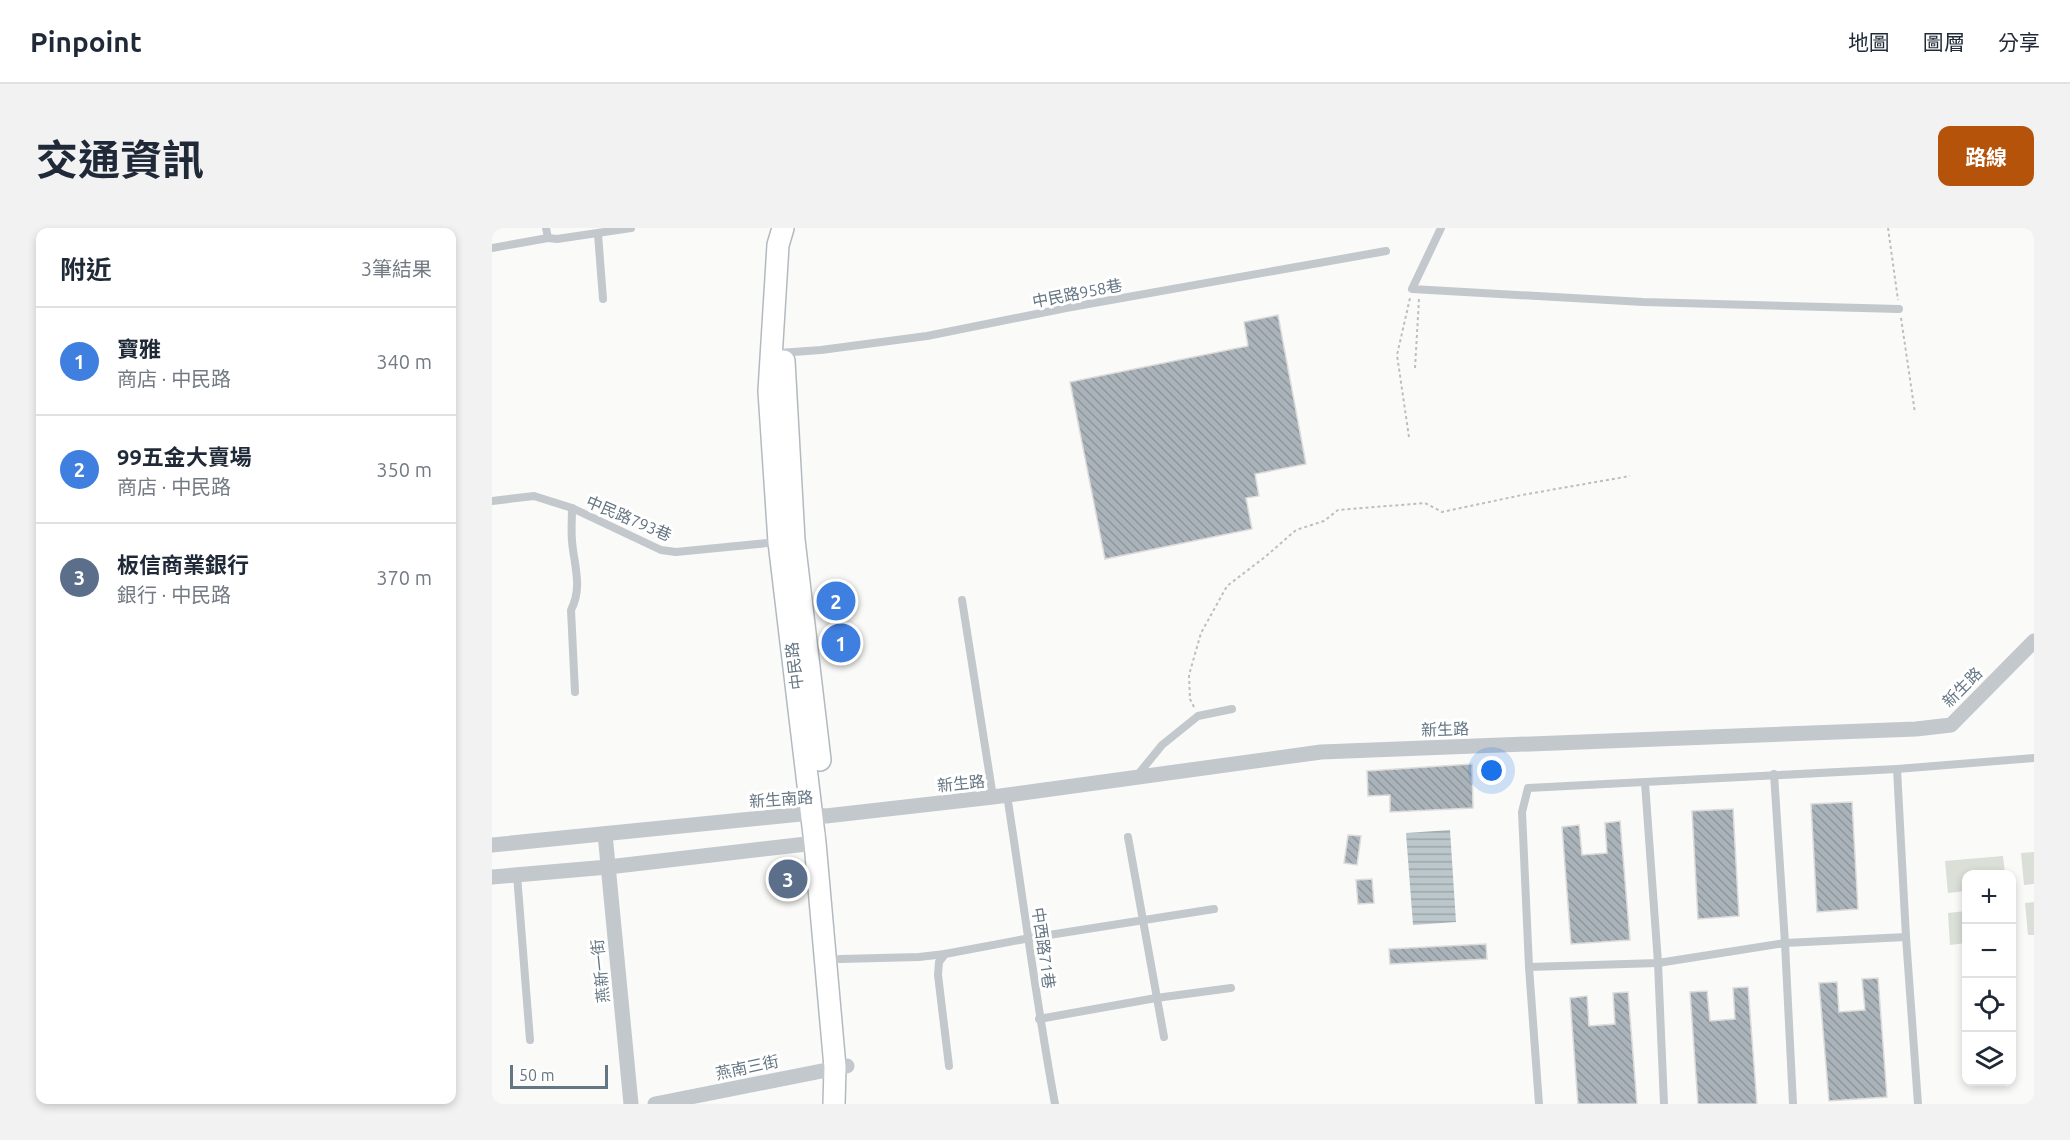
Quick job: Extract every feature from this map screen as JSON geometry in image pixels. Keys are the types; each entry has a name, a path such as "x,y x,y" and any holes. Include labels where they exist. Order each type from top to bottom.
{"main road":[{"name":"中民路","path":"783,228 778,245 778,353 786,541 819,814 840,959 841,1066 834,1104"},
{"name":"中民路","path":"778,353 786,280 795,228"},
{"name":"中民路","path":"819,814 815,843 847,1104"}],"street":[{"name":"新生路","path":"819,814 1000,796 1322,752 1893,730 1951,725 2034,640"},
{"name":"新生南路","path":"492,845 819,814"},
{"name":"燕新一街","path":"605,834 631,1104"},
{"path":"492,877 608,867 815,843"},
{"name":"燕南三街","path":"655,1104 841,1066"}],"lane":[{"path":"546,228 548,238"},
{"path":"492,248 548,238 598,234 631,228"},
{"path":"1441,228 1416,289 1643,302 1899,309"},
{"path":"598,234 603,299"},
{"name":"中民路958巷","path":"778,353 927,336 1066,308 1386,251"},
{"name":"中民路793巷","path":"492,501 534,496 572,508 661,550 694,551 786,541"},
{"path":"572,508 572,541 578,579 576,601 571,610 575,692"},
{"name":"中西路71巷","path":"962,600 1030,938 1039,1019 1055,1104"},
{"path":"1135,778 1162,745 1198,716 1232,709"},
{"path":"1539,1104 1529,967 1522,812 1528,788 1897,769 2034,758"},
{"path":"1897,769 1905,937 1918,1104"},
{"path":"1774,774 1793,1104"},
{"path":"1645,783 1658,963 1664,1104"},
{"path":"1128,837 1164,1037"},
{"path":"517,875 530,1040"},
{"path":"840,959 945,954 1214,909"},
{"path":"1529,967 1658,963 1785,943 1905,937"},
{"path":"945,954 939,962 938,975 949,1066"},
{"path":"1039,1019 1156,998 1231,988"}],"path":[{"path":"1888,228 1915,412"},
{"path":"1415,368 1416,289"},
{"path":"1409,437 1397,355 1416,289"},
{"path":"1198,716 1190,699 1189,675 1200,633 1227,586 1296,530 1324,521 1338,510 1425,503 1442,512 1630,476"}],"shaded area":[{"path":"1450,830 1456,922 1413,925 1406,833"},
{"path":"2034,852 2034,884 2024,885 2021,853"},
{"path":"2003,856 2005,870 1962,870 1962,891 1948,893 1945,861"},
{"path":"2034,902 2034,935 2028,935 2025,903"},
{"path":"1962,911 1962,944 1950,945 1948,913"}],"building":[{"path":"1278,315 1306,464 1255,474 1259,496 1246,498 1252,529 1105,559 1070,382 1248,346 1244,322"},
{"path":"1472,764 1473,808 1390,812 1390,795 1368,796 1367,771"},
{"path":"1852,802 1858,909 1817,912 1811,804"},
{"path":"1733,809 1739,916 1698,919 1692,811"},
{"path":"1620,821 1630,940 1571,944 1562,827 1579,825 1582,855 1607,853 1605,823"},
{"path":"1348,835 1361,836 1357,865 1344,863"},
{"path":"1372,879 1374,903 1358,904 1356,880"},
{"path":"1486,944 1487,959 1390,964 1389,949"},
{"path":"1878,978 1887,1097 1829,1101 1819,983 1837,982 1839,1012 1865,1010 1862,979"},
{"path":"1748,987 1757,1104 1698,1104 1690,992 1707,991 1710,1021 1735,1019 1733,988"},
{"path":"1628,992 1637,1104 1578,1104 1570,998 1587,996 1589,1026 1615,1024 1613,993"}],"place":[{"name":"99五金大賣場","path":"836,601"},
{"name":"寶雅","path":"841,643"},
{"name":"板信商業銀行","path":"788,879"}]}
